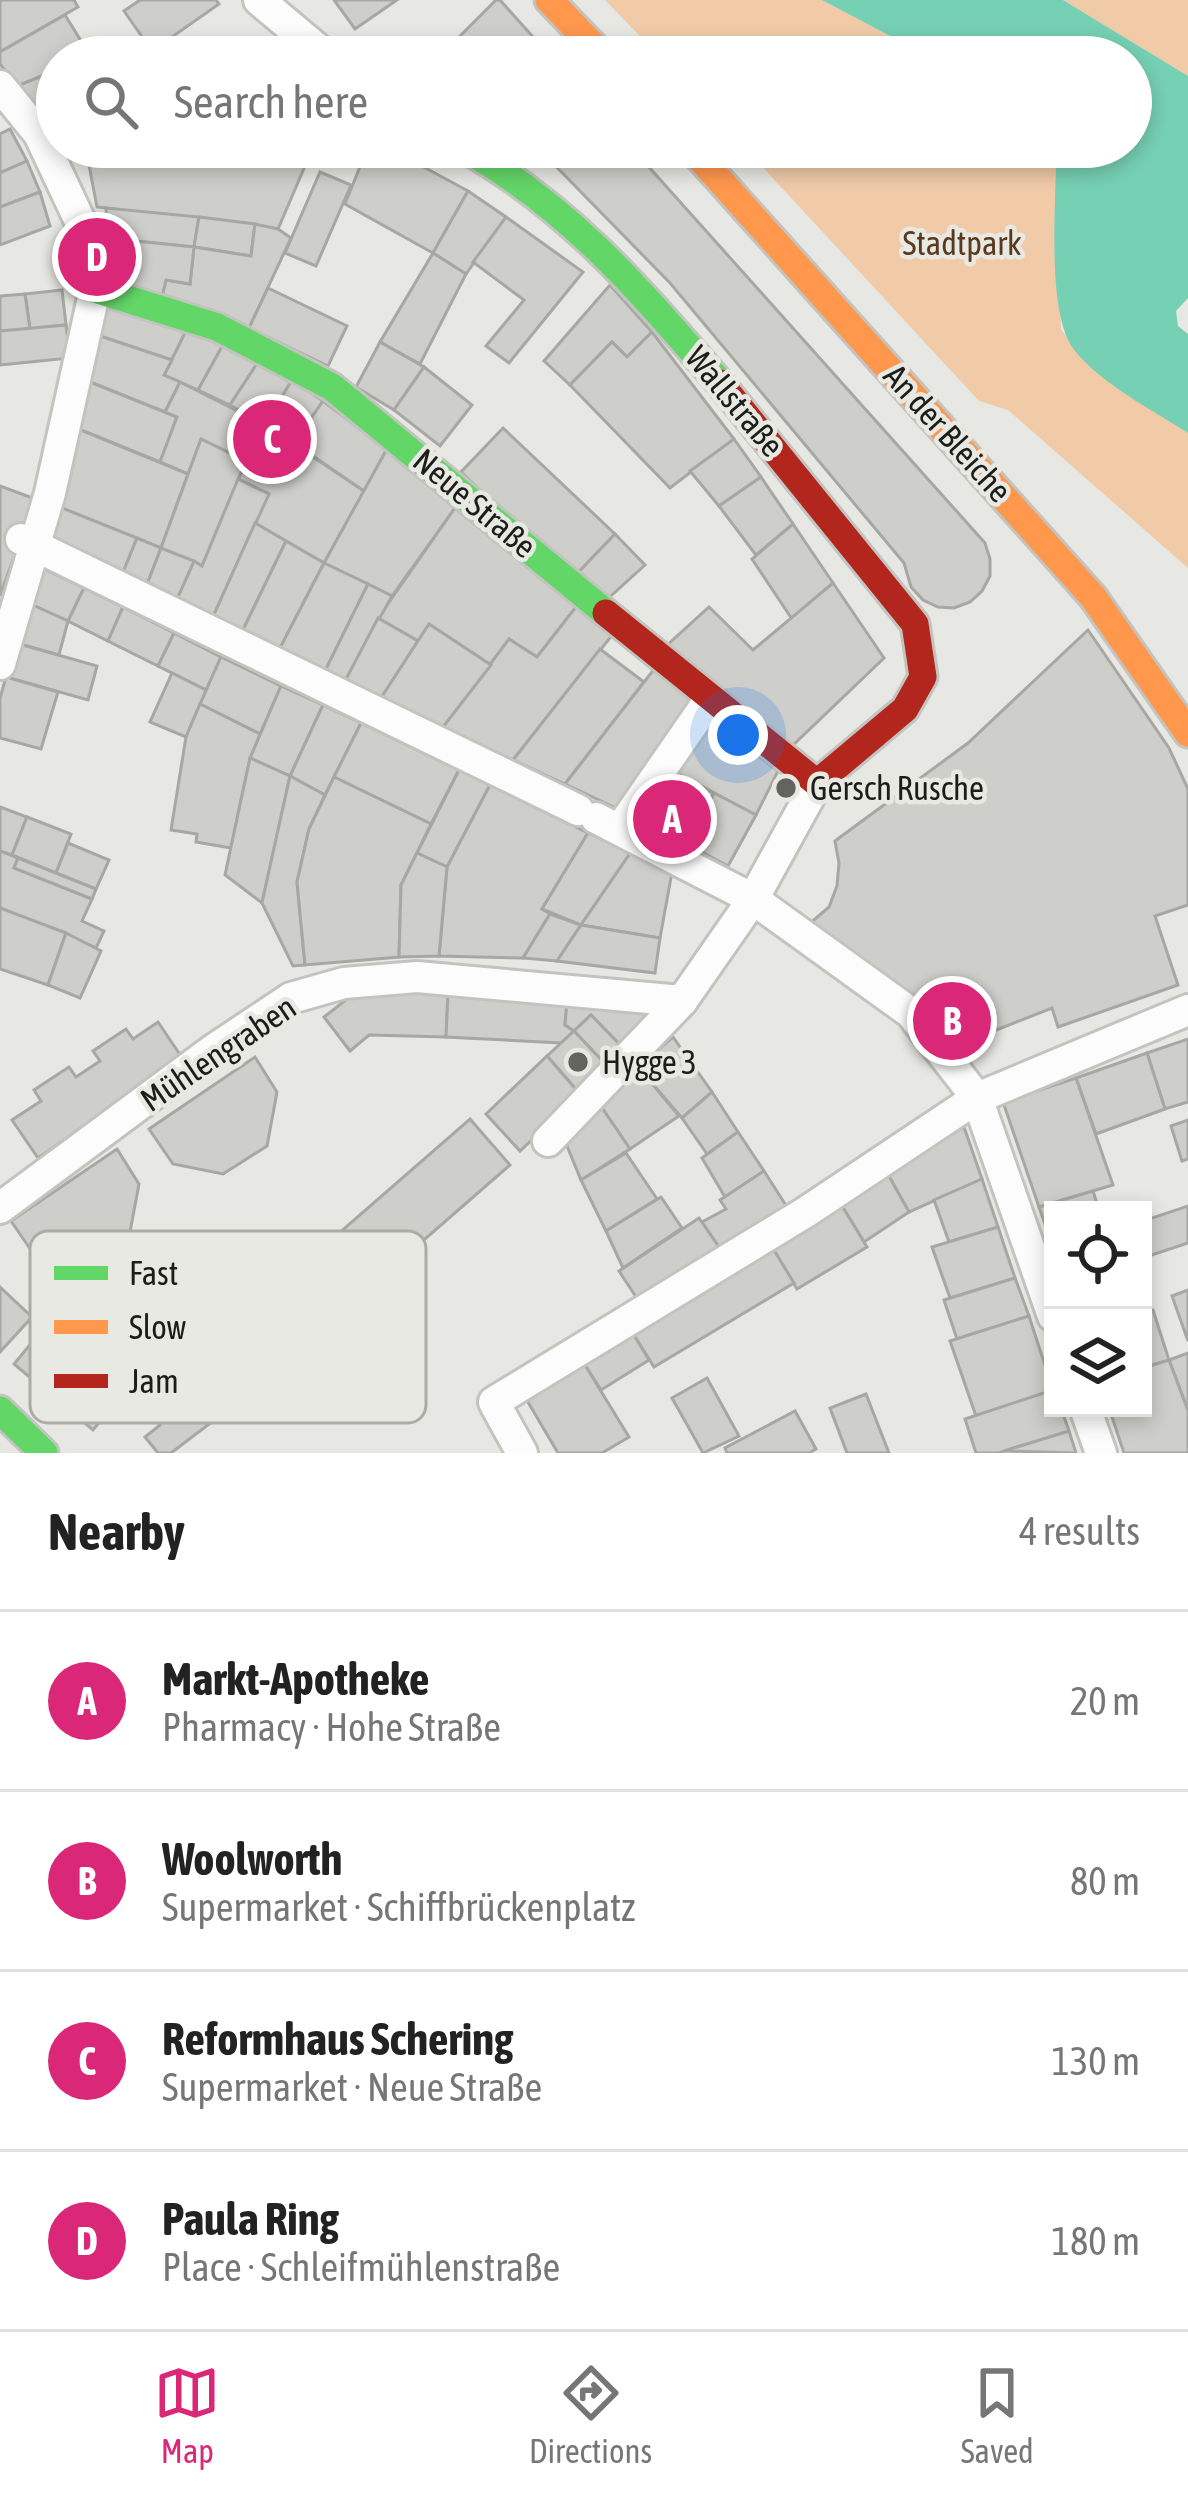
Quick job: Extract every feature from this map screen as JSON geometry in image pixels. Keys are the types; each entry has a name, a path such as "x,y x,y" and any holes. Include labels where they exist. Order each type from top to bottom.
{"street":[{"path":"259,0 302,36"},
{"path":"549,0 584,36"},
{"path":"0,86 36,130"},
{"path":"0,664 94,289 80,221 55,168"},
{"name":"Wallstraße","path":"500,168 617,265 915,624 923,677 905,709 817,783"},
{"name":"An der Bleiche","path":"709,168 1093,597 1188,734"},
{"name":"Neue Straße","path":"94,289 217,326 332,387 817,783"},
{"path":"28,542 753,899 911,1013 977,1098 1051,1309"},
{"path":"598,819 710,699"},
{"path":"548,1141 682,1001 753,899 817,783"},
{"name":"Mühlengraben","path":"0,1208 291,998 344,983 417,977 682,1001"},
{"path":"518,1452 495,1404 806,1212 977,1098 1188,1010"},
{"path":"0,1410 44,1453"},
{"path":"1088,1417 1101,1453"}],"green space":[{"path":"605,0 822,0 890,36 640,36"},
{"path":"1063,0 1188,0 1188,76 1152,54 1152,36 1122,36"},
{"name":"Stadtpark","path":"763,168 1056,168 1061,329 1103,375 1188,433 1188,568 1008,410 979,401"}],"shaded area":[{"path":"822,0 1063,0 1122,36 890,36"},
{"path":"1152,54 1188,76 1188,298 1176,311 1178,326 1188,334 1188,433 1099,375 1075,351 1060,313 1056,168 1152,168"}],"building":[{"path":"0,0 74,0 78,7 0,52"},
{"path":"140,0 216,0 219,4 173,36 142,36 124,11"},
{"path":"334,0 397,0 355,29"},
{"path":"500,0 532,36 460,36"},
{"path":"65,15 78,36 36,36 36,78 17,86 0,64 0,52"},
{"path":"36,78 36,105 31,107 17,86"},
{"path":"10,129 27,161 0,173 0,134"},
{"path":"27,161 40,192 0,207 0,173"},
{"path":"90,168 304,168 278,229 97,207"},
{"path":"360,168 426,168 468,191 433,253 345,204"},
{"path":"558,168 650,168 985,543 990,576 982,591 954,608 923,600 911,587 904,563 670,283"},
{"path":"320,172 351,185 316,266 285,253"},
{"path":"468,191 506,217 466,274 433,253"},
{"path":"40,192 50,226 0,245 0,207"},
{"path":"106,208 199,217 194,247 107,238"},
{"path":"199,217 255,224 251,256 194,247"},
{"path":"506,217 583,272 509,363 486,346 524,300 473,262"},
{"path":"255,224 278,229 291,238 249,328 161,301 166,280 190,284 194,247 251,256"},
{"path":"107,238 194,247 190,284 166,280 161,301 111,286"},
{"path":"433,253 466,274 420,364 380,342"},
{"path":"610,285 652,332 627,357 612,342 570,385 544,361"},
{"path":"268,288 347,326 328,366 249,328"},
{"path":"62,290 66,325 30,329 25,294"},
{"path":"25,294 30,329 0,331 0,296"},
{"path":"103,300 188,327 172,360 94,334"},
{"path":"66,325 70,358 0,365 0,331"},
{"path":"188,327 224,343 198,390 164,375"},
{"path":"652,332 734,439 670,488 570,385 612,342 627,357"},
{"path":"94,334 172,360 164,375 180,382 165,412 85,380"},
{"path":"380,342 424,367 394,410 356,387"},
{"path":"224,343 260,359 230,405 198,390"},
{"path":"260,359 292,380 265,425 230,405"},
{"path":"424,367 472,405 440,446 394,410"},
{"path":"85,380 177,417 160,462 76,428"},
{"path":"292,380 323,401 294,443 265,425"},
{"path":"180,382 265,425 364,491 324,563 255,523 269,494 238,479 246,461 201,439 188,474 160,462 177,417 165,412"},
{"path":"323,401 387,449 364,491 294,443"},
{"path":"76,428 188,474 161,548 57,506"},
{"path":"503,428 615,534 573,578 461,472"},
{"path":"201,439 246,461 202,566 161,548"},
{"path":"734,439 761,477 719,506 690,471"},
{"path":"387,449 455,508 392,596 324,563"},
{"path":"761,477 793,524 756,555 719,506"},
{"path":"238,479 269,494 212,619 176,601 194,561 202,566"},
{"path":"0,486 35,499 0,596"},
{"path":"57,506 137,538 122,575 47,539"},
{"path":"455,508 576,607 537,657 509,639 491,665 429,624 418,641 378,618"},
{"path":"255,523 286,541 242,632 212,619"},
{"path":"793,524 833,583 792,619 752,559"},
{"path":"615,534 645,565 602,604 573,578"},
{"path":"137,538 161,548 146,587 122,575"},
{"path":"286,541 324,563 279,650 242,632"},
{"path":"161,548 194,561 176,601 146,587"},
{"path":"324,563 368,584 325,671 279,650"},
{"path":"40,567 84,588 68,621 26,602"},
{"path":"833,583 884,658 791,747 664,648 709,607 753,650"},
{"path":"368,584 392,596 345,681 325,671"},
{"path":"84,588 123,607 108,641 68,621"},
{"path":"26,602 68,621 59,655 16,643"},
{"path":"123,607 174,633 158,666 108,641"},
{"path":"576,607 613,634 513,760 443,727 509,639 537,657"},
{"path":"378,618 418,641 381,698 345,681"},
{"path":"429,624 491,665 443,727 381,698"},
{"path":"1088,630 1169,748 1188,789 1188,905 1155,916 1178,985 1058,1027 1052,1008 951,1048 808,925 829,907 837,886 835,841 968,743"},
{"path":"174,633 221,657 206,690 158,666"},
{"path":"16,643 97,666 88,700 6,677"},
{"path":"600,649 644,682 565,784 513,760"},
{"path":"221,657 281,686 260,734 200,704"},
{"path":"655,668 694,703 616,808 565,784"},
{"path":"172,673 206,690 186,737 150,722"},
{"path":"6,677 58,692 41,749 0,738 0,698"},
{"path":"281,686 323,705 290,776 250,758"},
{"path":"200,704 260,734 250,758 231,848 196,842 197,834 171,830 186,737"},
{"path":"323,705 361,723 325,795 290,776"},
{"path":"710,719 778,771 756,815 671,770"},
{"path":"361,723 459,770 431,824 334,777"},
{"path":"250,758 290,776 262,903 225,875"},
{"path":"459,770 490,785 447,867 417,853"},
{"path":"671,770 714,793 687,844 644,821"},
{"path":"290,776 325,795 309,829 297,882 305,965 293,966 262,903"},
{"path":"334,777 431,824 401,885 399,957 305,965 297,882 309,829"},
{"path":"490,785 588,833 542,909 550,914 523,958 439,956 447,867"},
{"path":"714,793 756,815 728,866 687,844"},
{"path":"0,807 27,817 12,855 0,851"},
{"path":"27,817 71,834 56,873 12,855"},
{"path":"588,833 631,852 581,925 542,909"},
{"path":"68,843 109,860 96,889 56,873"},
{"path":"0,851 18,858 14,868 92,899 82,921 104,931 96,948 0,908"},
{"path":"631,852 672,872 660,938 581,925"},
{"path":"417,853 447,867 439,956 399,957 401,885"},
{"path":"18,858 96,889 92,899 14,868"},
{"path":"0,908 66,933 48,985 0,969"},
{"path":"550,914 581,925 557,961 523,958"},
{"path":"581,925 660,938 655,973 557,961"},
{"path":"66,933 101,951 80,998 48,985"},
{"path":"356,992 448,994 446,1037 369,1035 350,1051 324,1017"},
{"path":"448,994 567,1002 565,1025 574,1031 561,1043 446,1037"},
{"path":"567,1002 645,1014 648,1028 626,1051 591,1015 574,1031 565,1025"},
{"path":"591,1015 626,1051 608,1067 574,1031"},
{"path":"158,1022 183,1059 38,1158 12,1120 41,1101 34,1090 69,1067 76,1077 100,1061 93,1051 126,1029 133,1039"},
{"name":"Hygge 3","path":"574,1031 608,1067 580,1094 547,1056"},
{"path":"673,1037 712,1092 682,1118 638,1067"},
{"path":"1188,1039 1188,1102 1165,1109 1147,1053"},
{"path":"1147,1053 1165,1109 1096,1134 1076,1078"},
{"path":"547,1056 580,1094 520,1151 486,1114"},
{"path":"255,1057 277,1092 267,1146 223,1174 173,1164 149,1129"},
{"path":"638,1067 679,1116 630,1149 598,1102"},
{"path":"1076,1078 1113,1185 1044,1201 1039,1207 1003,1102"},
{"path":"712,1092 738,1132 707,1154 682,1118"},
{"path":"598,1102 630,1149 581,1180 562,1134"},
{"path":"470,1119 510,1165 426,1238 426,1231 341,1231"},
{"path":"1188,1120 1188,1159 1182,1161 1171,1126"},
{"path":"964,1127 982,1179 909,1212 886,1171"},
{"path":"738,1132 764,1171 725,1197 702,1158"},
{"path":"117,1149 139,1184 130,1231 30,1231 30,1249 11,1221"},
{"path":"626,1153 657,1199 606,1231 581,1180"},
{"path":"764,1171 787,1207 721,1250 702,1222 726,1209 720,1200"},
{"path":"886,1171 909,1212 864,1242 839,1201"},
{"path":"982,1179 998,1227 949,1242 934,1200"},
{"path":"1093,1191 1096,1201 1059,1201"},
{"path":"661,1197 682,1228 623,1268 606,1231"},
{"path":"839,1201 867,1247 797,1289 769,1242"},
{"path":"1188,1206 1188,1243 1152,1255 1152,1218"},
{"path":"699,1218 721,1250 640,1303 619,1271"},
{"path":"998,1227 1015,1278 950,1298 932,1247"},
{"path":"769,1242 794,1283 654,1367 629,1327"},
{"path":"1015,1278 1029,1316 957,1339 944,1300"},
{"path":"0,1287 30,1319 0,1352"},
{"path":"1188,1290 1188,1341 1172,1296"},
{"path":"1152,1310 1169,1360 1152,1365"},
{"path":"1029,1316 1044,1362 1044,1393 976,1416 950,1341"},
{"path":"629,1327 649,1360 601,1390 580,1357"},
{"path":"30,1345 30,1377 14,1364"},
{"path":"1188,1353 1188,1404 1186,1405 1169,1360"},
{"path":"580,1357 629,1437 602,1453 558,1453 522,1392"},
{"path":"1169,1360 1188,1411 1188,1453 1124,1453 1112,1417 1152,1417 1152,1365"},
{"path":"707,1378 739,1436 703,1453 672,1398"},
{"path":"1044,1393 1044,1417 1064,1417 1069,1431 998,1453 976,1453 965,1419"},
{"path":"866,1394 889,1453 847,1453 830,1408"},
{"path":"795,1411 816,1449 809,1453 727,1453 725,1448"},
{"path":"211,1423 171,1453 158,1453 145,1437 160,1425"},
{"path":"1069,1431 1076,1453 1004,1451"}],"traffic: fast":[{"path":"496,168 537,196 602,253 720,383"},
{"path":"95,289 217,327 332,387 606,613"},
{"path":"0,1410 44,1453"}],"traffic: slow":[{"path":"549,0 584,36"},
{"path":"709,168 1093,597 1188,733"}],"traffic: jam":[{"path":"606,613 817,783 905,709 923,677 915,624 720,383"}],"place":[{"name":"Paula Ring","path":"97,257"},
{"name":"Reformhaus Schering","path":"272,439"},
{"name":"Gersch Rusche","path":"786,788"},
{"name":"Markt-Apotheke","path":"672,819"},
{"name":"Woolworth","path":"952,1021"},
{"name":"Hygge 3","path":"578,1062"}]}
